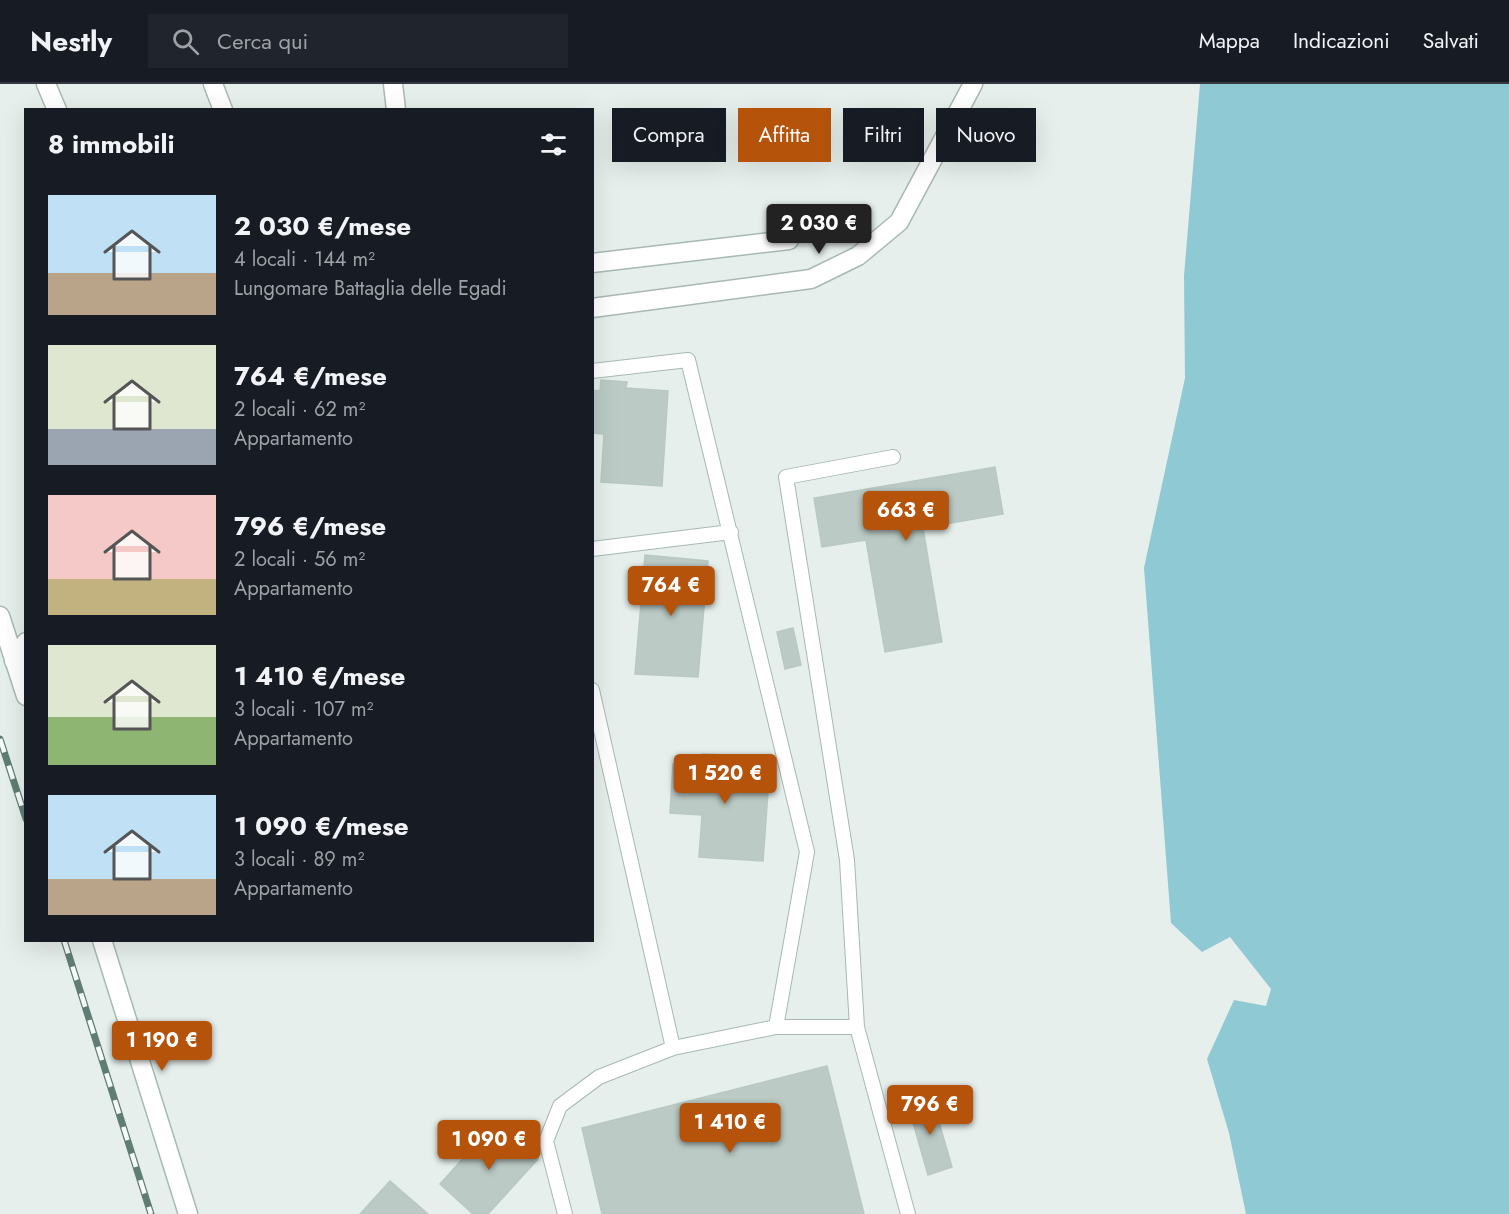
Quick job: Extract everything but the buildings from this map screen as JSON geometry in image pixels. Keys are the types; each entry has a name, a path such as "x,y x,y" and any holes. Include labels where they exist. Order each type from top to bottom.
{"street":[{"path":"46,84 56,108"},
{"path":"213,84 222,108"},
{"path":"393,84 396,108"},
{"path":"594,308 812,279 858,256 899,222 973,84"},
{"path":"594,263 789,240"},
{"path":"0,616 24,690"},
{"path":"15,661 24,645"},
{"path":"103,942 188,1214"}],"lane":[{"path":"594,371 688,360 807,852 776,1027"},
{"path":"893,457 786,477 847,860 857,1027 908,1214"},
{"path":"594,549 731,532"},
{"path":"594,699 672,1048"},
{"path":"565,1214 546,1141 560,1106 599,1077 672,1048 776,1027 857,1027"}],"water":[{"path":"1200,84 1509,84 1509,1214 1246,1214 1229,1133 1207,1059 1234,1000 1266,1006 1271,989 1230,937 1202,952 1171,923 1144,568 1185,378 1184,276"}],"railway":[{"path":"0,739 24,813"},
{"path":"65,942 151,1214"}]}
